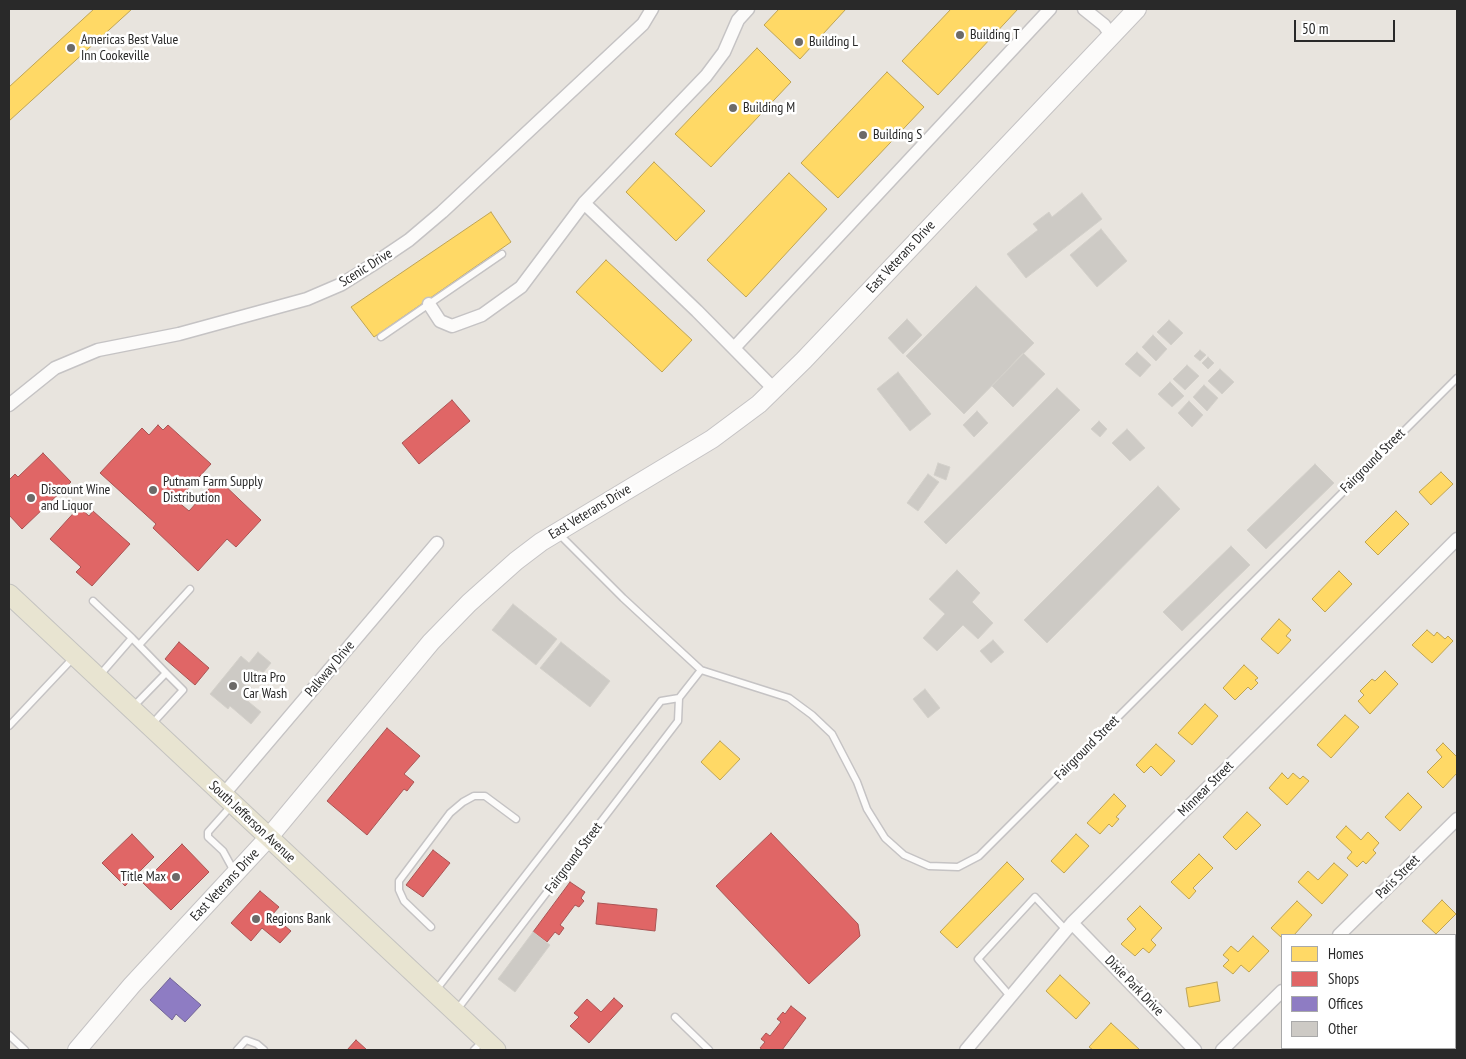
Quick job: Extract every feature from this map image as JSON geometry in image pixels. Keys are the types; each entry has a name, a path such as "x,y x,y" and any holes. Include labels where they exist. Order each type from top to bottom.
{"main road":[{"name":"South Jefferson Avenue","path":"9,594 435,992 456,1012 485,1047"}],"street":[{"name":"Scenic Drive","path":"9,405 55,368 98,350 179,334 307,299 342,284 409,240 442,212 643,24 652,9"},
{"path":"429,304 440,321 452,326 482,315 521,287 584,202 706,76 724,52 738,20 748,9"},
{"path":"734,348 1050,9"},
{"path":"1084,9 1104,25 1112,35"},
{"name":"East Veterans Drive","path":"77,1050 132,985 269,837 444,628 469,603 516,561 557,532 712,439 759,404 1112,35 1128,12"},
{"path":"584,202 774,389"},
{"name":"Minnear Street","path":"966,1050 1069,926 1457,539"},
{"name":"Palkway Drive","path":"228,800 437,543"},
{"name":"Paris Street","path":"1340,934 1457,819"},
{"name":"Dixie Park Drive","path":"1069,926 1195,1050"},
{"path":"1222,1050 1281,992"}],"lane":[{"path":"381,337 502,254"},
{"name":"Fairground Street","path":"557,532 623,598 701,670 789,698 812,714 832,734 857,782 867,808 885,838 904,855 929,866 958,868 978,856 1005,830 1457,378"},
{"path":"139,645 190,589"},
{"path":"93,601 184,690 150,726"},
{"path":"98,678 132,638"},
{"path":"9,726 75,656"},
{"name":"Fairground Street","path":"435,992 662,702 678,698 701,670"},
{"path":"131,709 166,673"},
{"name":"Fairground Street","path":"456,1012 678,721 678,698"},
{"path":"431,927 404,901 399,890 399,881 450,813 462,802 474,796 485,796 516,819"},
{"path":"228,800 208,832 208,837 223,851 235,874"},
{"path":"1010,996 978,959 1035,897 1069,926"},
{"path":"675,1017 709,1050"},
{"path":"9,1035 25,1050"},
{"path":"237,1050 246,1040 257,1044 264,1050"}],"building: Homes":[{"name":"Americas Best Value Inn Cookeville","path":"94,9 132,9 9,121 9,87"},
{"name":"Building L","path":"779,9 846,9 800,59 764,25"},
{"name":"Building T","path":"951,9 1018,9 938,95 902,61"},
{"name":"Building M","path":"757,48 791,82 711,167 675,134"},
{"name":"Building S","path":"887,72 924,107 838,198 801,163"},
{"path":"654,162 705,211 676,241 626,192"},
{"path":"789,173 827,209 746,297 707,260"},
{"path":"491,212 511,242 374,337 351,307"},
{"path":"606,260 692,340 662,372 576,292"},
{"path":"1441,472 1453,484 1431,505 1419,492"},
{"path":"1396,511 1409,524 1378,555 1365,542"},
{"path":"1339,571 1352,584 1325,612 1312,599"},
{"path":"1279,619 1291,630 1286,636 1291,640 1278,654 1261,639"},
{"path":"1427,630 1434,636 1437,632 1445,639 1448,636 1453,641 1432,663 1412,645"},
{"path":"1244,665 1258,678 1255,680 1258,683 1251,690 1248,687 1235,700 1223,688"},
{"path":"1385,671 1398,684 1370,714 1358,701 1364,695 1360,691 1372,679 1375,681"},
{"path":"1205,704 1218,716 1192,745 1178,733"},
{"path":"1345,715 1359,727 1331,758 1317,745"},
{"path":"720,741 740,759 720,780 701,762"},
{"path":"1443,743 1457,757 1457,773 1443,788 1427,772 1442,757 1436,750"},
{"path":"1156,744 1175,761 1161,776 1151,766 1144,773 1136,765"},
{"path":"1282,773 1288,779 1293,773 1300,779 1303,776 1309,781 1287,805 1269,788"},
{"path":"1408,793 1422,807 1400,831 1385,817"},
{"path":"1114,794 1126,806 1116,817 1119,819 1112,827 1109,824 1100,834 1087,823"},
{"path":"1247,812 1261,825 1236,850 1223,837"},
{"path":"1346,826 1361,840 1368,832 1379,843 1373,850 1376,853 1366,864 1363,861 1357,867 1347,858 1352,852 1336,837"},
{"path":"1076,834 1089,846 1064,873 1051,861"},
{"path":"1199,854 1213,868 1193,888 1196,891 1189,899 1171,882"},
{"path":"1007,862 1024,879 957,948 940,932"},
{"path":"1334,863 1348,875 1322,904 1298,882 1308,871 1318,880"},
{"path":"1442,900 1456,914 1436,934 1422,921"},
{"path":"1297,901 1312,915 1295,934 1281,934 1281,937 1271,928"},
{"path":"1140,906 1162,928 1151,940 1156,945 1149,953 1143,948 1135,956 1121,944 1136,929 1127,919"},
{"path":"1253,936 1269,951 1249,972 1241,965 1233,974 1223,966 1229,960 1223,955 1231,946 1238,952"},
{"path":"1060,975 1090,1003 1076,1019 1046,991"},
{"path":"1217,982 1220,1001 1189,1007 1186,988"},
{"path":"1111,1023 1140,1050 1093,1050 1089,1047"}],"building: Shops":[{"path":"452,400 470,421 419,464 402,443"},
{"name":"Putnam Farm Supply Distribution","path":"158,425 163,430 168,425 211,464 177,501 189,511 218,479 261,520 236,547 227,539 198,571 153,528 156,524 100,473 142,428 149,435"},
{"name":"Discount Wine and Liquor","path":"43,453 71,482 22,529 9,515 9,480 15,474 18,477"},
{"path":"79,507 89,516 93,511 130,544 92,586 76,572 81,567 50,539"},
{"path":"179,642 209,668 195,685 165,659"},
{"path":"387,728 420,756 404,774 414,782 407,791 404,789 367,835 327,801"},
{"path":"771,833 858,924 860,936 809,984 716,886"},
{"path":"132,834 154,857 125,886 102,863"},
{"name":"Title Max","path":"182,844 209,872 171,910 143,883"},
{"path":"433,850 450,863 423,897 406,885"},
{"path":"570,882 585,892 581,898 584,901 579,907 575,905 560,925 564,928 559,935 555,932 547,942 533,932"},
{"name":"Regions Bank","path":"260,891 279,907 272,915 291,931 280,943 262,928 251,941 231,923"},
{"path":"598,903 657,909 655,931 596,924"},
{"path":"614,998 623,1006 589,1043 570,1026 579,1017 574,1013 587,999 601,1012"},
{"path":"791,1006 806,1018 782,1050 763,1050 760,1048 765,1042 761,1039 766,1033 770,1036 781,1022 777,1019 783,1012 785,1014"},
{"path":"356,1040 367,1050 347,1050"}],"building: Offices":[{"path":"170,978 201,1005 185,1022 176,1014 172,1020 150,1000"}],"building: Other":[{"path":"1082,193 1102,219 1026,278 1007,254 1038,230 1033,224 1049,212 1052,217"},
{"path":"1101,229 1127,261 1097,287 1070,255"},
{"path":"976,286 1034,343 964,414 906,356"},
{"path":"907,319 922,335 903,354 888,338"},
{"path":"1169,320 1183,333 1171,345 1157,332"},
{"path":"1153,335 1167,349 1156,361 1142,347"},
{"path":"1200,350 1206,355 1200,361 1194,356"},
{"path":"1137,352 1151,365 1140,377 1125,364"},
{"path":"1023,353 1045,374 1013,407 992,386"},
{"path":"1208,357 1214,363 1208,369 1202,363"},
{"path":"1187,365 1199,376 1185,390 1173,379"},
{"path":"1220,369 1234,382 1222,394 1208,381"},
{"path":"898,372 931,414 910,431 877,389"},
{"path":"1170,382 1184,396 1172,407 1158,394"},
{"path":"1204,385 1218,398 1207,411 1193,397"},
{"path":"1057,388 1080,410 946,544 924,522"},
{"path":"1189,401 1203,415 1192,427 1178,413"},
{"path":"977,411 988,423 974,437 963,425"},
{"path":"1099,421 1107,429 1100,437 1091,429"},
{"path":"1127,429 1145,448 1130,461 1112,443"},
{"path":"938,463 950,467 946,480 934,475"},
{"path":"1315,464 1334,483 1266,549 1247,530"},
{"path":"928,474 939,482 918,511 907,503"},
{"path":"1158,486 1180,509 1047,643 1024,620"},
{"path":"1231,546 1250,565 1182,631 1163,612"},
{"path":"957,570 980,593 972,602 993,623 978,639 963,625 937,651 923,638 945,614 929,599"},
{"path":"513,604 557,639 536,665 492,630"},
{"path":"993,640 1004,652 991,663 980,651"},
{"path":"561,642 610,681 590,707 540,668"},
{"name":"Ultra Pro Car Wash","path":"258,652 271,663 263,673 259,670 247,684 252,688 244,698 261,712 251,724 230,706 228,709 210,694 241,656 249,663"},
{"path":"925,689 940,708 928,718 913,699"},
{"path":"533,932 550,945 515,992 498,979"}],"place":[{"name":"Building T","path":"960,35"},
{"name":"Building L","path":"799,42"},
{"name":"Americas Best Value Inn Cookeville","path":"71,48"},
{"name":"Building M","path":"733,108"},
{"name":"Building S","path":"863,135"},
{"name":"Putnam Farm Supply Distribution","path":"153,490"},
{"name":"Discount Wine and Liquor","path":"31,498"},
{"name":"Ultra Pro Car Wash","path":"233,686"},
{"name":"Title Max","path":"176,877"},
{"name":"Regions Bank","path":"256,919"}]}
